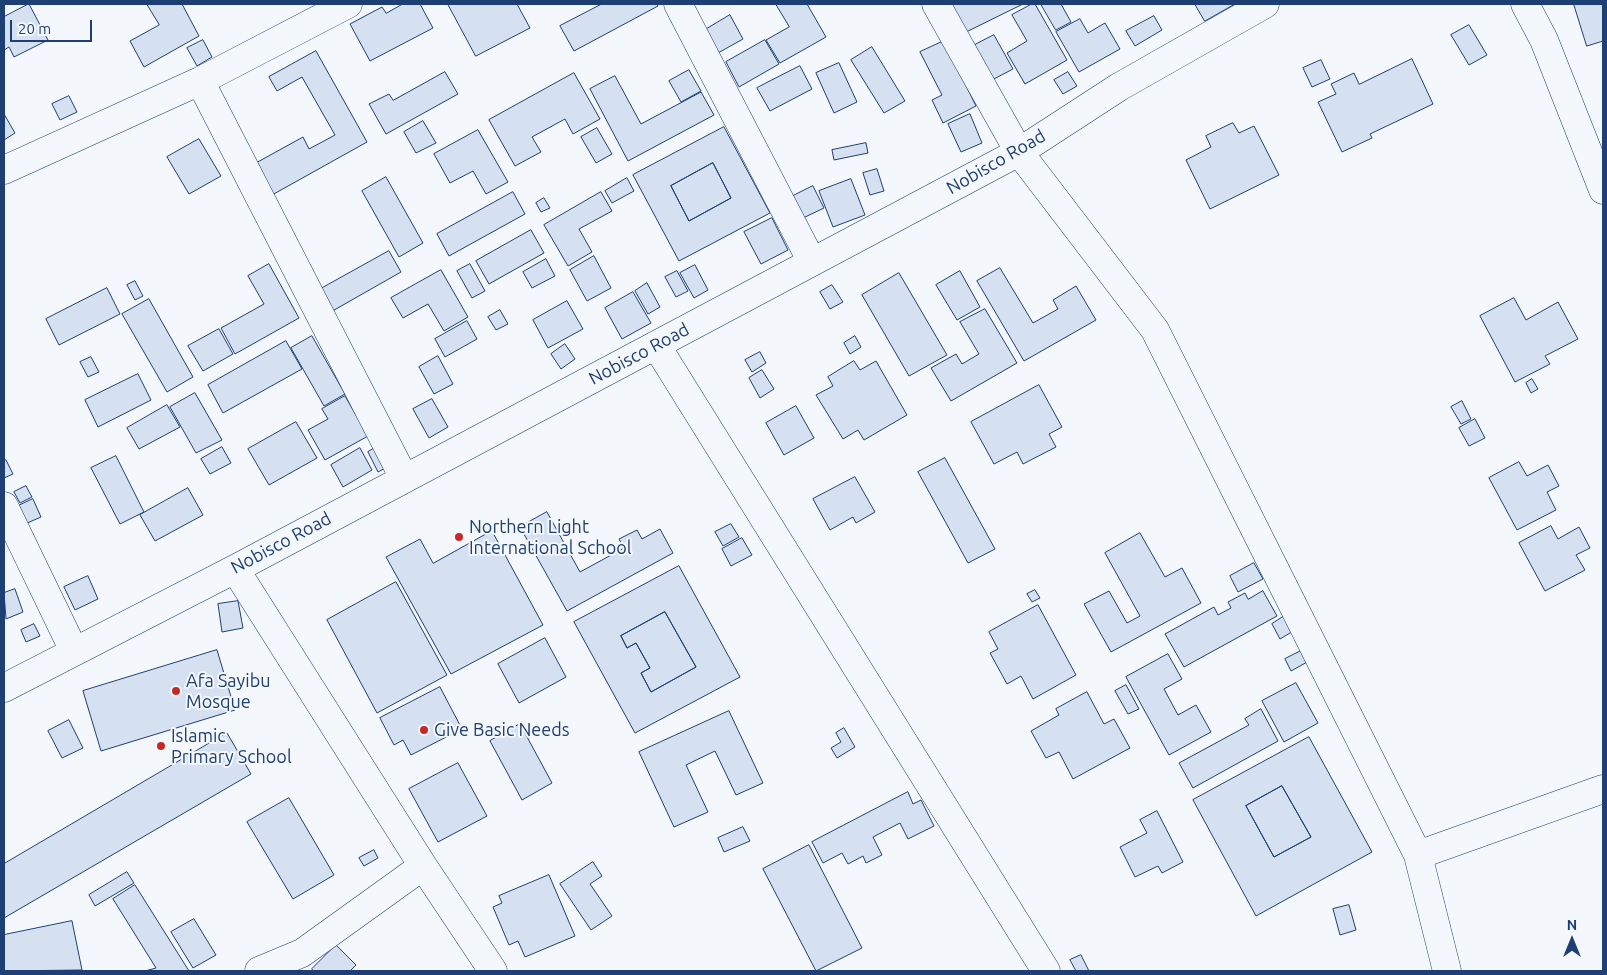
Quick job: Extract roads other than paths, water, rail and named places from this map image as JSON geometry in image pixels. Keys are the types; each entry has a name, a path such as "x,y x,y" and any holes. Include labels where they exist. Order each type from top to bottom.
{"street":[{"path":"4,170 200,81 348,4"},
{"path":"678,4 812,262"},
{"path":"936,4 1019,152 1155,330 1418,855 1447,971"},
{"name":"Nobisco Road","path":"4,688 235,569 1019,152 1119,87 1266,4"},
{"path":"1526,4 1544,40 1603,190"},
{"path":"200,81 404,478"},
{"path":"656,344 1046,971"},
{"path":"4,506 74,651"},
{"path":"235,569 422,866 493,971"},
{"path":"1418,855 1603,789"},
{"path":"259,971 302,953 422,866"}],"place":[{"name":"Northern Light International School","path":"459,537"},
{"name":"Afa Sayibu Mosque","path":"176,691"},
{"name":"Give Basic Needs","path":"424,730"},
{"name":"Islamic Primary School","path":"161,746"}]}
